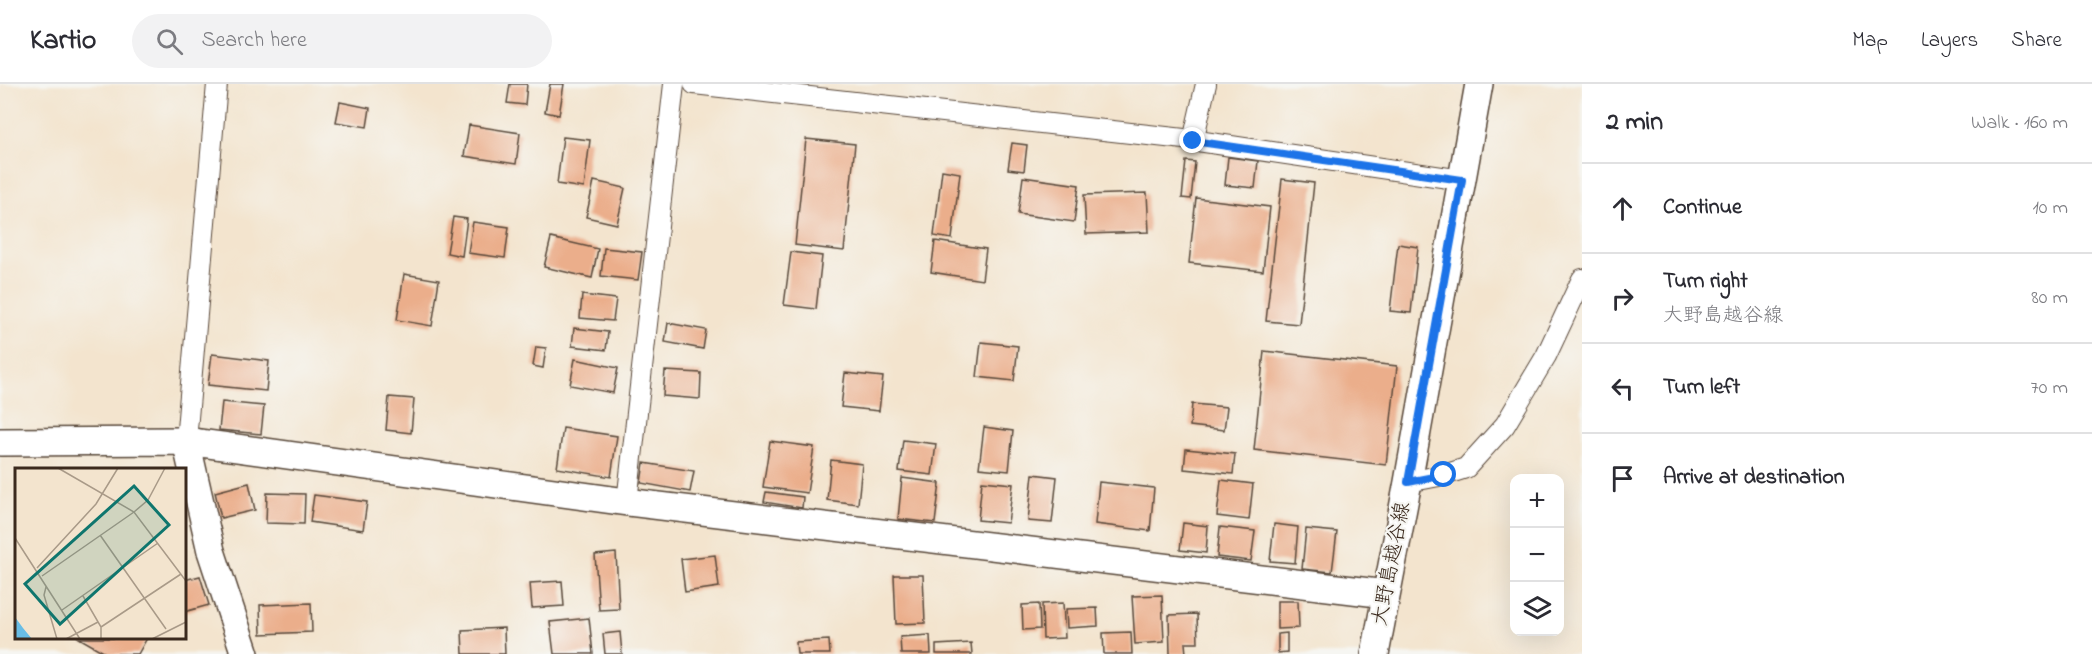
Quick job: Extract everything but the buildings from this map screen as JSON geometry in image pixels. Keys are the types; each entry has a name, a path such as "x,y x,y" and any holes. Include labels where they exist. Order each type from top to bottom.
{"street":[{"path":"217,84 186,441 211,551 245,654"},
{"path":"627,502 674,84"},
{"path":"694,84 1193,141 1462,180"},
{"path":"1193,141 1206,84"},
{"name":"大野島越谷線","path":"1375,654 1479,84"},
{"path":"1408,482 1466,468 1505,425 1545,356 1582,279"},
{"path":"0,442 186,441 627,502 1386,594"}],"route":[{"path":"1193,141 1462,180 1408,482 1444,475"}]}
